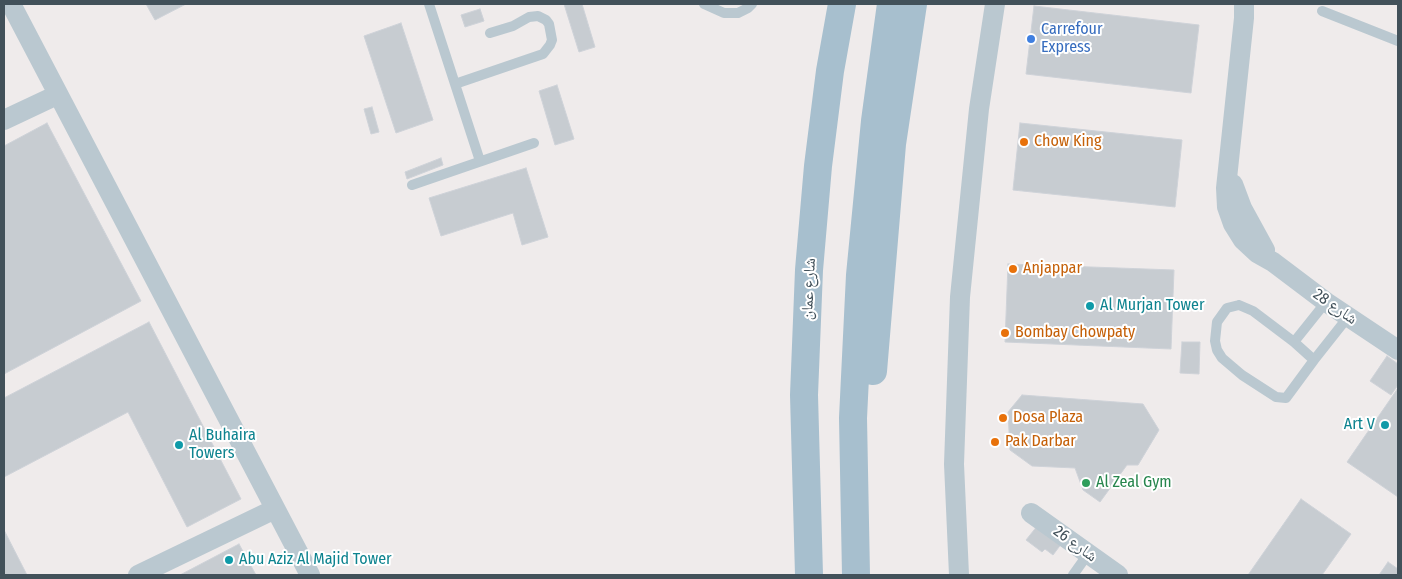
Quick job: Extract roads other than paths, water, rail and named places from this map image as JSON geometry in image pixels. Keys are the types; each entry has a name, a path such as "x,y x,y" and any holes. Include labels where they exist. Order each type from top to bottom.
{"main road":[{"name":"شارع عمان","path":"808,575 804,395 809,270 819,157 830,71 842,4"},
{"path":"856,575 854,486 855,373 860,275 873,139 891,4"},
{"path":"854,486 863,449 871,399 892,144 912,4"}],"street":[{"path":"11,4 310,575"},
{"path":"959,575 954,464 960,298 979,109 994,4"},
{"name":"شارع 28","path":"1247,8 1226,188 1227,207 1233,224 1243,240 1257,253 1273,262 1326,302 1398,350"},
{"path":"4,120 58,95"},
{"path":"138,575 275,509"},
{"name":"شارع 26","path":"1031,512 1118,575"}],"lane":[{"path":"429,4 480,161"},
{"path":"704,4 724,13 738,13 752,4"},
{"path":"1322,11 1398,41"},
{"path":"455,84 543,54 550,46 552,40 549,24 538,16 529,17 512,26 490,33"},
{"path":"412,185 534,143"},
{"path":"1294,342 1326,302"},
{"path":"1314,360 1294,342 1253,311 1239,305 1232,306 1221,314 1217,322 1214,341 1222,358 1242,375 1279,398 1288,396 1348,317"},
{"path":"1073,575 1088,554"}],"place":[{"name":"Carrefour Express","path":"1031,39"},
{"name":"Chow King","path":"1024,142"},
{"name":"Anjappar","path":"1013,269"},
{"name":"Al Murjan Tower","path":"1090,306"},
{"name":"Bombay Chowpaty","path":"1005,333"},
{"name":"Dosa Plaza","path":"1003,418"},
{"name":"Art V","path":"1385,425"},
{"name":"Pak Darbar","path":"995,442"},
{"name":"Al Buhaira Towers","path":"179,445"},
{"name":"Al Zeal Gym","path":"1086,483"},
{"name":"Abu Aziz Al Majid Tower","path":"229,560"}]}
